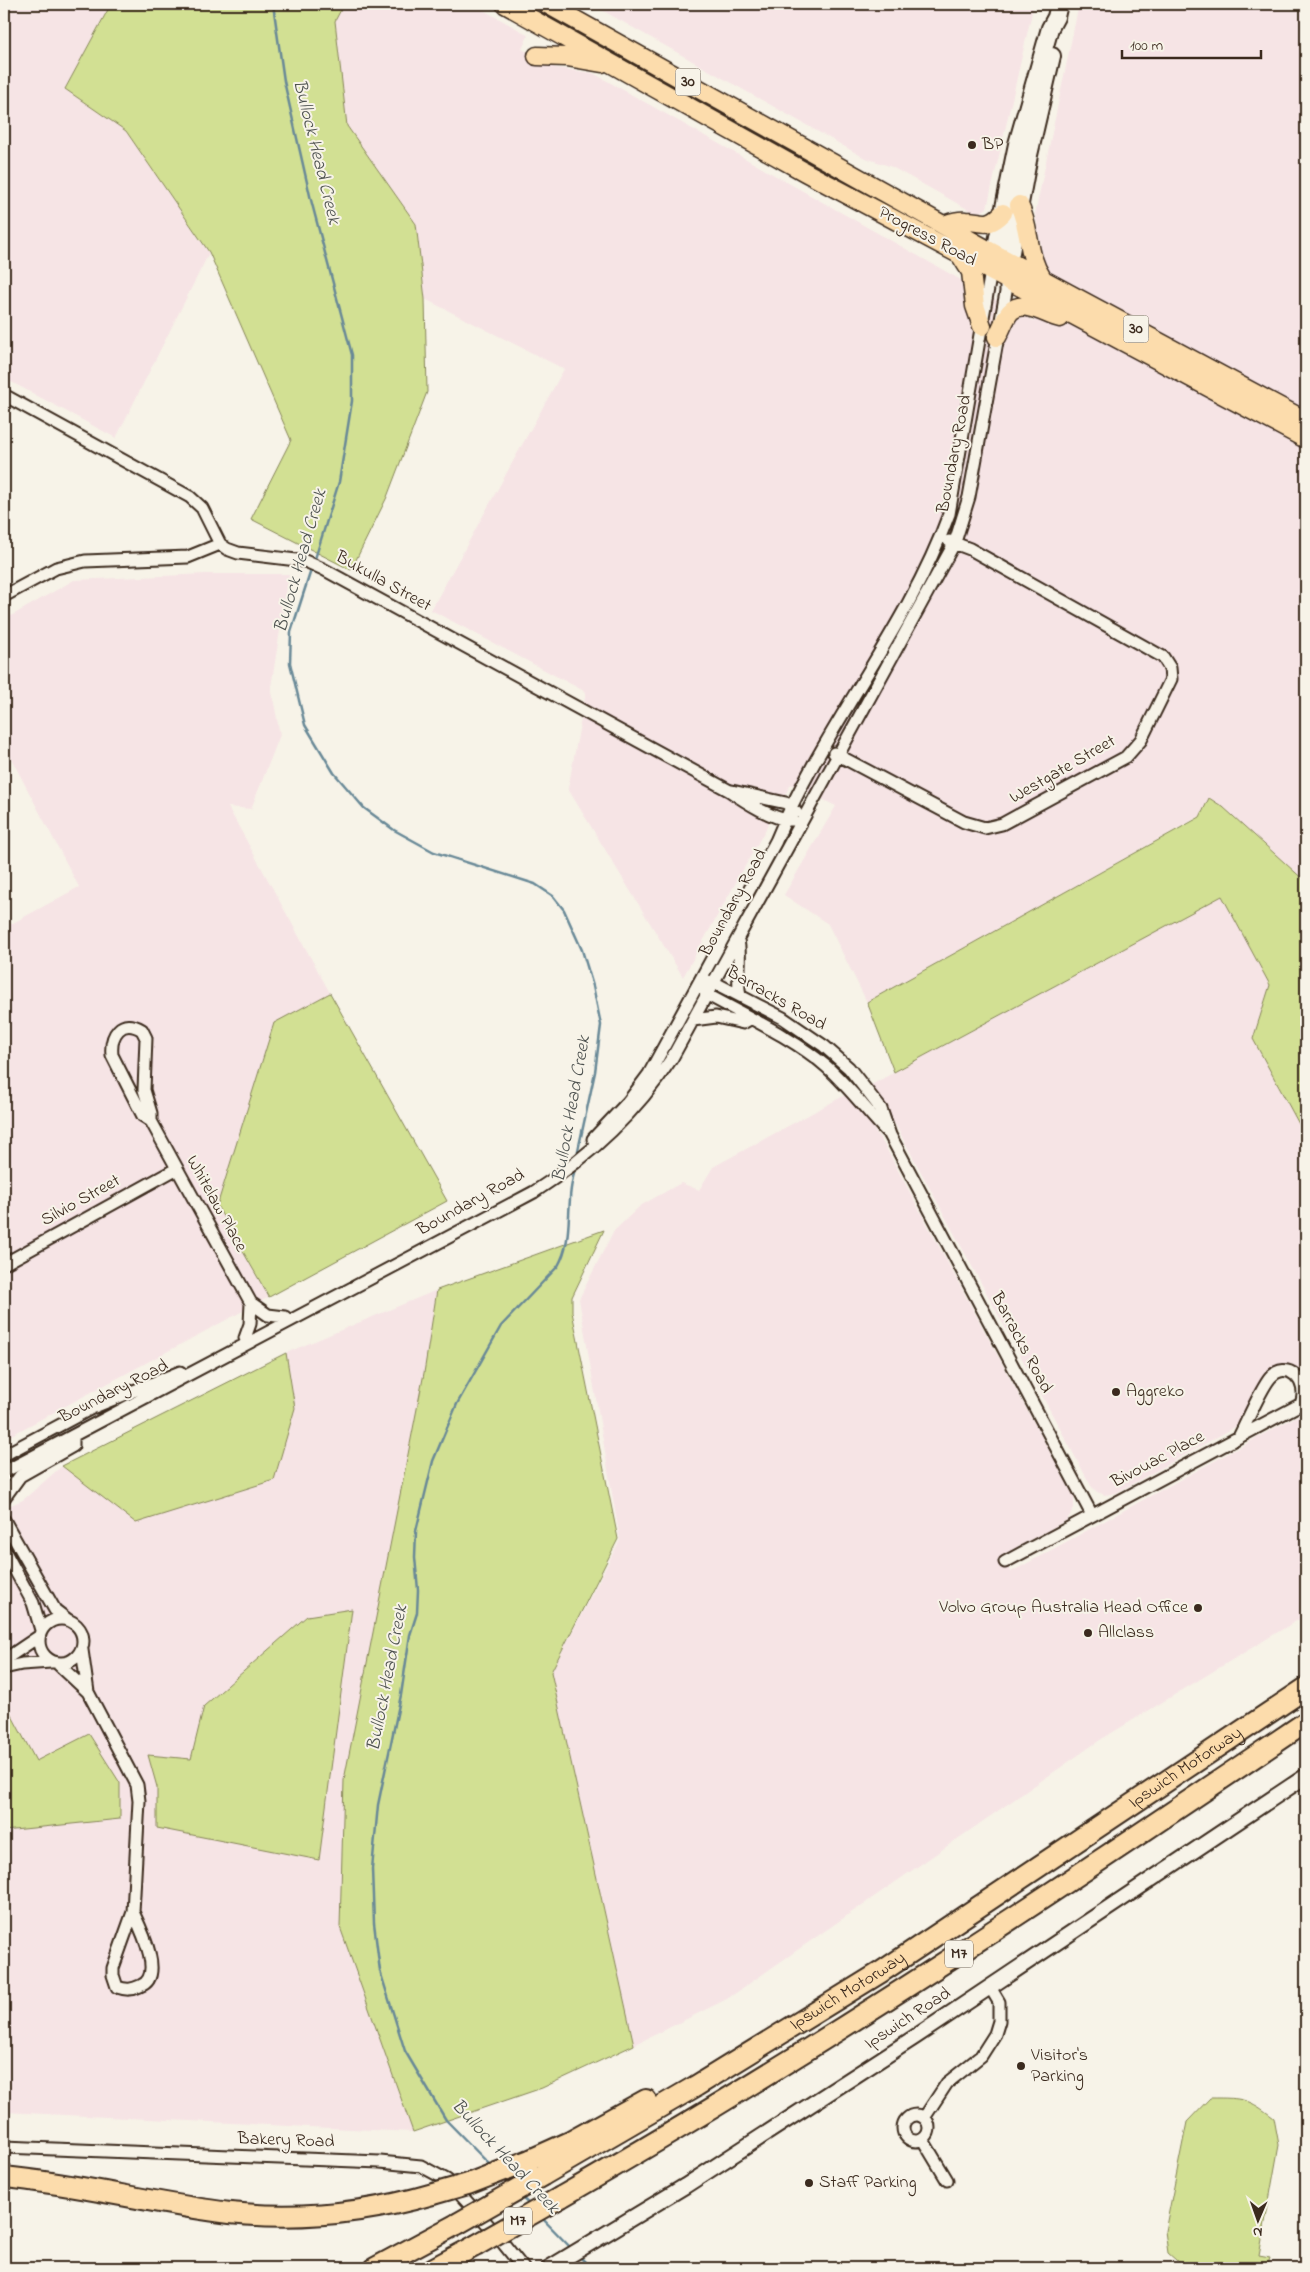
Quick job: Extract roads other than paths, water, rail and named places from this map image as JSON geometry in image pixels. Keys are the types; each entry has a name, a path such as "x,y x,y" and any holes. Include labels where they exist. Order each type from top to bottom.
{"highway":[{"name":"Ipswich Motorway","path":"375,2268 457,2224 696,2086 920,1946 1306,1688"},
{"name":"Ipswich Motorway","path":"434,2268 716,2108 922,1978 1306,1722"},
{"path":"4,2177 69,2185 196,2208 259,2215 288,2216 361,2210 433,2194 530,2160 578,2138 663,2090 696,2086"}],"main road":[{"name":"Progress Road","path":"505,4 551,28 780,158 1306,439"},
{"name":"Progress Road","path":"551,28 554,8 1002,257 1306,421"},
{"name":"Boundary Road","path":"999,275 1002,257 1019,205 1058,30 1057,10"},
{"name":"Boundary Road","path":"1002,257 1002,213 1018,144 1050,28 1057,10"},
{"path":"537,56 578,58 617,66"},
{"path":"1019,205 1026,219 1031,256 1042,278"},
{"path":"944,225 963,220 987,224 993,222 1002,213"},
{"path":"961,256 971,272 976,306 982,326"},
{"path":"998,337 1011,312 1022,307 1034,308 1056,318 1094,327"}],"street":[{"name":"Boundary Road","path":"615,1123 649,1074 698,980 776,841 784,821 823,747 918,584 940,539 950,506 982,326 999,275"},
{"name":"Boundary Road","path":"4,1472 492,1212 555,1170 639,1105 659,1078 738,940 794,838 801,820 954,542 969,497 1006,292 999,275"},
{"path":"4,395 176,488 202,508 220,544 188,557 70,563 4,596"},
{"name":"Westgate Street","path":"823,747 964,822 985,828 1002,824 1126,757 1141,740 1171,679 1170,668 1163,657 987,558 954,542 940,539"},
{"name":"Bukulla Street","path":"220,544 238,553 305,561 323,569 784,821"},
{"name":"Bukulla Street","path":"730,791 786,803 792,807"},
{"path":"792,807 801,820"},
{"path":"784,821 801,820"},
{"path":"738,940 741,955 738,978 740,996"},
{"name":"Barracks Road","path":"698,980 714,982 783,1018 824,1046 848,1068 882,1109 890,1136 1092,1515"},
{"name":"Barracks Road","path":"698,980 706,994 798,1046 826,1066 851,1091 890,1136"},
{"path":"693,1020 716,1017 743,1023 750,1019"},
{"name":"Whitelaw Place","path":"151,1121 143,1116 112,1054 110,1043 114,1034 121,1028 128,1026 142,1030 146,1038 144,1090 151,1113 151,1121 251,1303"},
{"name":"Silvio Street","path":"4,1264 176,1169"},
{"name":"Boundary Road","path":"5,1453 92,1408 169,1378 492,1212"},
{"path":"251,1303 268,1315 285,1317"},
{"path":"245,1338 250,1324 251,1303"},
{"name":"Bivouac Place","path":"1005,1562 1301,1404 1305,1388 1300,1379 1292,1372 1281,1371 1271,1377 1239,1437"},
{"path":"4,1498 20,1476 73,1446 73,1436"},
{"path":"4,1520 55,1610 80,1630 83,1636 82,1650 88,1692 137,1784 139,1800 134,1912 124,1936 112,1975 117,1987 127,1990 145,1984 152,1975 152,1968 142,1932 134,1912"},
{"path":"4,1550 33,1603 40,1634 41,1652 88,1692"},
{"path":"4,1660 40,1634 53,1620 68,1620"},
{"path":"4,1668 22,1664 72,1661 82,1650"},
{"name":"Ipswich Road","path":"549,2268 685,2186 990,1987 1306,1776"},
{"path":"924,2118 947,2083 981,2056 996,2034 1000,2002 990,1987"},
{"path":"918,2115 924,2118 929,2125 929,2130 923,2140 909,2139 903,2128 909,2118 918,2115"},
{"path":"923,2140 947,2180"},
{"name":"Bakery Road","path":"4,2147 380,2162 421,2166 447,2180 491,2228 523,2268"}],"waterway":[{"name":"Bullock Head Creek","path":"273,4 284,81 311,200 352,355 352,401 339,482 314,562"},
{"name":"Bullock Head Creek","path":"312,567 291,632 290,663 305,725 334,773 364,808 394,830 434,852 535,884 553,896 564,910 582,950 593,986 601,1025 595,1072 577,1155"},
{"name":"Bullock Head Creek","path":"492,2167 446,2120 405,2051 380,1971 374,1923 372,1869 378,1805 401,1695 410,1635 417,1613 416,1531 433,1461 457,1404 501,1326 558,1266 562,1258 568,1234 570,1191 575,1168"},
{"name":"Bullock Head Creek","path":"520,2196 531,2206"},
{"name":"Bullock Head Creek","path":"541,2217 572,2249"},
{"name":"Bullock Head Creek","path":"578,2255 591,2268"}],"place":[{"name":"BP","path":"972,145"},
{"name":"Aggreko","path":"1116,1392"},
{"name":"Volvo Group Australia Head Office","path":"1198,1608"},
{"name":"Allclass","path":"1088,1633"},
{"name":"Visitor's Parking","path":"1021,2066"},
{"name":"Staff Parking","path":"809,2183"}]}
